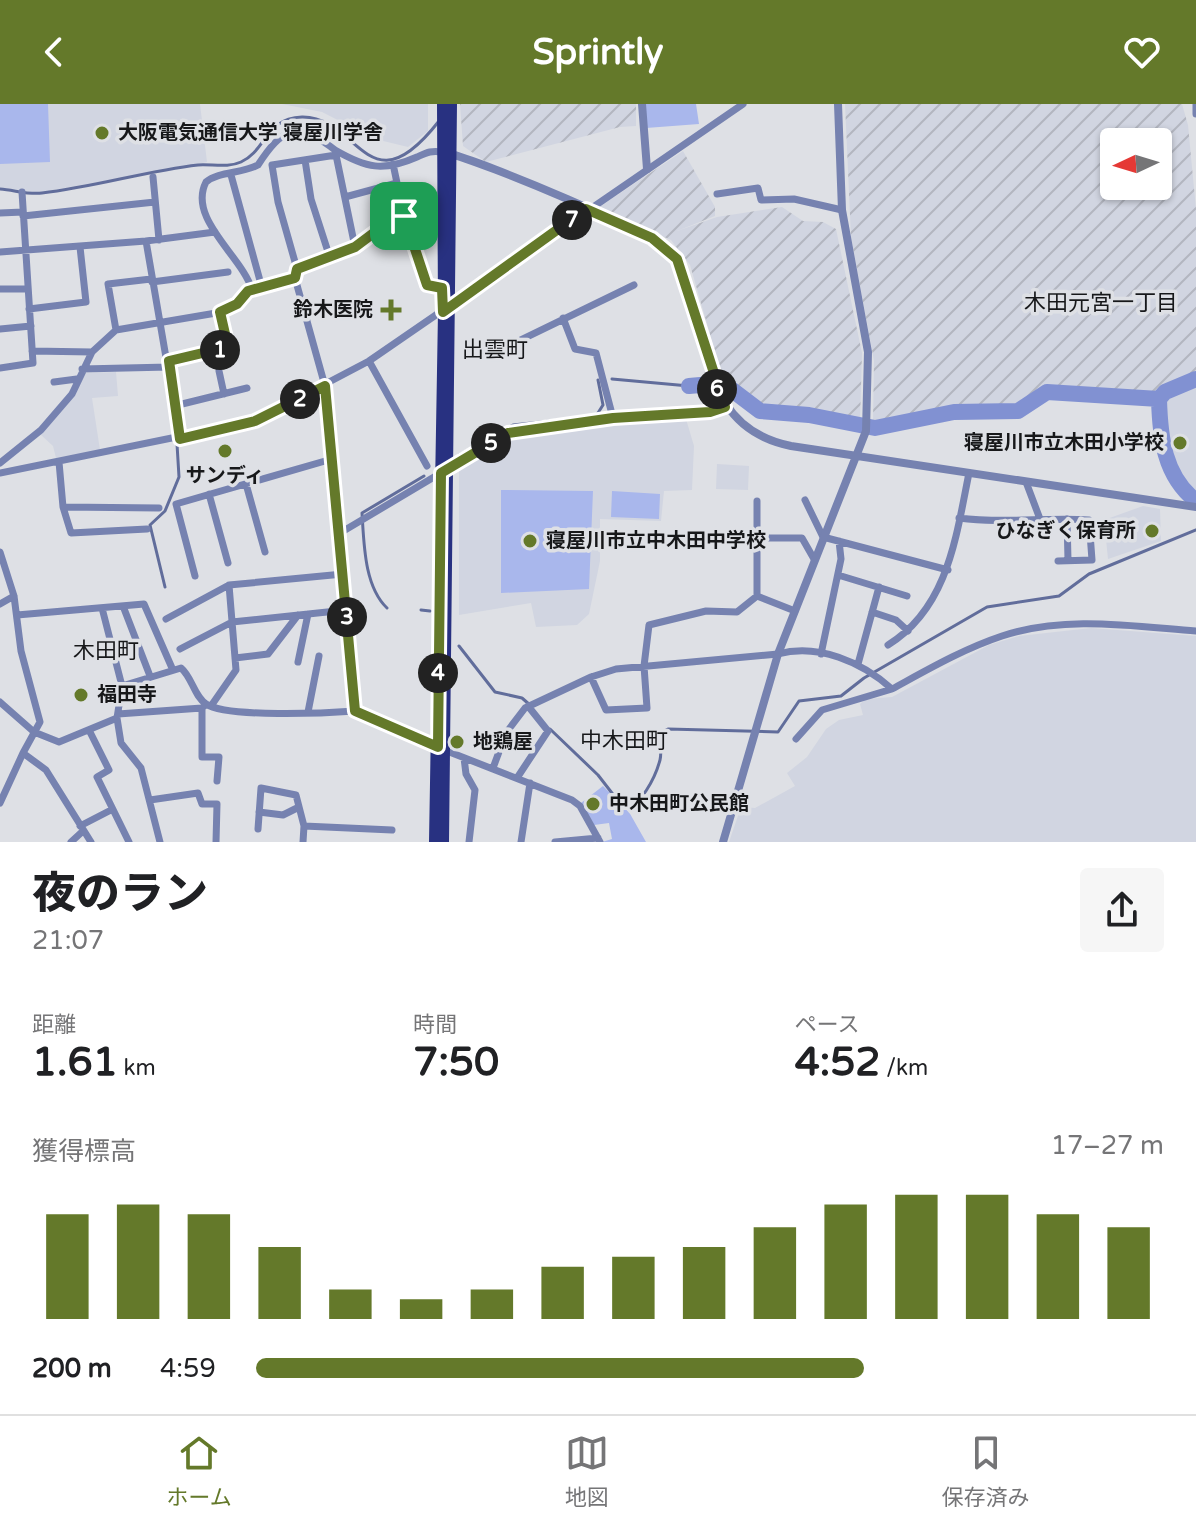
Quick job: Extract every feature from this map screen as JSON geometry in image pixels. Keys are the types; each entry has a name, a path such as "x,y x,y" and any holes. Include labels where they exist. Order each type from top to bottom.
{"main road":[{"path":"446,469 442,288 448,153 442,124 447,107"},
{"path":"444,842 442,749 446,469 452,303 447,107"},
{"path":"434,842 442,749"}],"street":[{"path":"642,104 647,169"},
{"path":"0,473 180,439 255,421 369,361 743,104"},
{"path":"723,842 778,654 814,559 859,455 866,426 868,352 842,210 838,104"},
{"path":"1196,104 1196,114"},
{"path":"252,290 246,273 215,232 203,208 203,188 212,177 231,175 258,165 267,148 285,133 306,134 364,166 393,164 426,152 448,153 652,238 677,259 717,389 725,407 747,430 764,438 859,455 1196,507"},
{"path":"336,153 272,165 278,202 325,386 355,711"},
{"path":"336,153 355,247"},
{"path":"305,160 311,199 330,258"},
{"path":"393,164 404,216 427,285 442,288"},
{"path":"231,175 262,288"},
{"path":"153,177 159,240"},
{"path":"345,197 397,183"},
{"path":"717,194 758,188 761,200 794,199 842,210"},
{"path":"0,368 33,363 22,192"},
{"path":"0,213 23,214 155,202"},
{"path":"0,463 41,430 72,394 92,352 116,330 220,312 252,290 355,247 387,223 404,216"},
{"path":"0,252 159,240 215,232"},
{"path":"146,241 180,439"},
{"path":"29,309 86,302 80,247"},
{"path":"116,330 108,284 228,272"},
{"path":"504,348 634,285"},
{"path":"0,289 28,289"},
{"path":"82,369 169,364 228,347 220,312"},
{"path":"563,318 575,349 596,353 613,418"},
{"path":"0,329 31,326"},
{"path":"32,351 92,352"},
{"path":"369,361 427,466"},
{"path":"219,371 224,394"},
{"path":"54,382 77,379"},
{"path":"174,406 247,388"},
{"path":"340,533 508,433 613,418 682,415 725,407"},
{"path":"195,576 176,504 332,459"},
{"path":"59,462 63,507 71,533 147,529"},
{"path":"888,645 908,631 943,583 969,473"},
{"path":"1026,482 1040,519"},
{"path":"246,484 265,552"},
{"path":"209,494 228,563"},
{"path":"805,500 823,537"},
{"path":"757,501 757,596"},
{"path":"63,507 159,508"},
{"path":"959,518 1026,522 1040,519 1089,520 1092,560 1058,561"},
{"path":"1067,519 1068,560"},
{"path":"823,537 948,570"},
{"path":"757,538 802,538 814,559"},
{"path":"821,654 838,575 839,541"},
{"path":"0,553 14,596 21,651 40,722 0,803"},
{"path":"166,619 229,585 343,574"},
{"path":"838,575 907,596"},
{"path":"217,781 219,757 202,757 207,706 236,670 229,585"},
{"path":"858,664 879,587"},
{"path":"0,604 14,596"},
{"path":"757,596 795,611"},
{"path":"591,677 606,710 647,708 644,666 649,625 706,611 737,612 757,596"},
{"path":"17,615 144,604 172,668"},
{"path":"123,606 150,676"},
{"path":"102,608 122,686 117,716 121,743 141,768 160,842"},
{"path":"180,649 232,622 346,610"},
{"path":"872,612 896,620 908,631"},
{"path":"298,662 308,614"},
{"path":"235,658 268,654 298,615"},
{"path":"796,739 822,710 892,689 957,654 1004,635 1044,627 1091,623 1196,631"},
{"path":"493,768 506,733 530,705 616,669 778,654 797,649 858,664 892,689"},
{"path":"308,712 319,656"},
{"path":"122,686 172,668 185,672 207,706"},
{"path":"0,702 34,732 59,742 117,716 207,706 266,713 355,711 580,806 599,840 555,842"},
{"path":"517,778 548,731 530,705"},
{"path":"89,730 109,770 97,777 129,842"},
{"path":"23,753 46,770 91,842"},
{"path":"464,758 466,774 475,790 469,842"},
{"path":"521,842 530,783"},
{"path":"258,829 261,788 296,795 304,826 303,842"},
{"path":"150,800 198,793 202,804 217,804 216,842"},
{"path":"259,812 283,815 297,808"},
{"path":"71,842 82,828 111,810"},
{"path":"304,826 392,830"}],"shaded area":[{"name":"大阪電気通信大学 寝屋川学舎","path":"0,104 200,104 207,162 37,193 0,188"},
{"path":"0,104 48,104 50,162 0,164"},
{"path":"282,104 428,104 428,131 408,147 375,139 322,112"},
{"path":"460,104 636,104 636,126 620,127 486,162 463,146"},
{"path":"645,104 696,104 699,124 646,128"},
{"path":"845,104 1182,104 1188,125 1196,209 1196,373 1157,391 1043,391 1013,409 961,410 873,421 874,361 851,237"},
{"path":"683,151 715,207 715,216 677,231 717,217 782,207 803,221 823,222 836,229 862,353 860,422 761,404 722,376 690,265 671,240 598,208"},
{"path":"116,372 118,396 92,398 100,450 56,458 53,446 40,434 82,373"},
{"name":"寝屋川市立木田小学校","path":"1196,382 1196,496 1188,493 1167,458 1161,400 1166,393"},
{"name":"寝屋川市立中木田中学校","path":"630,419 686,419 694,446 692,490 664,491 661,521 600,519 600,561 589,614 577,625 536,627 531,603 459,615 459,469 504,441 607,426"},
{"path":"717,464 749,466 748,490 716,489"},
{"path":"501,490 593,491 589,589 501,593"},
{"path":"612,491 660,494 659,519 611,517"},
{"path":"1143,506 1160,509 1161,541 1108,559 1104,520"},
{"path":"1091,628 1196,636 1196,842 729,842 741,807 755,808 795,786 787,773 807,757 826,729 839,720 863,715 860,704 866,699 892,697 989,645 1019,636"},
{"path":"603,786 629,812 646,842 602,842 612,839 609,823 594,825 581,803"}],"waterway":[{"path":"0,189 42,193 198,165 236,164 249,157 280,123 302,117 321,121 337,130 365,153 379,159 396,159 415,147 439,121"},
{"path":"612,379 689,386"},
{"path":"689,386 723,383 760,411 809,415 875,428 954,412 1018,411 1047,392 1159,399 1165,392 1196,379"},
{"path":"459,455 513,425 596,416 603,405 598,380"},
{"path":"1159,399 1163,441 1170,468 1185,491 1196,501"},
{"path":"165,587 150,525 165,511 179,477 177,444"},
{"path":"387,608 379,599 370,576 362,513 424,476"},
{"path":"550,729 598,775 622,806 629,806 641,798 651,782 661,757 659,734 668,729 778,732 799,701 841,696 864,678 987,607 1059,596 1089,574 1196,530"},
{"path":"421,610 430,611"},
{"path":"459,646 495,692 522,698 530,705"}],"place":[{"name":"大阪電気通信大学 寝屋川学舎","path":"102,133"},
{"name":"鈴木医院","path":"391,310"},
{"name":"寝屋川市立木田小学校","path":"1180,443"},
{"name":"サンディ","path":"225,451"},
{"name":"ひなぎく保育所","path":"1152,531"},
{"name":"寝屋川市立中木田中学校","path":"530,541"},
{"name":"福田寺","path":"81,695"},
{"name":"地鶏屋","path":"457,742"},
{"name":"中木田町公民館","path":"593,804"}],"district":[{"name":"木田元宮一丁目","path":"1101,303"},
{"name":"出雲町","path":"495,350"},
{"name":"木田町","path":"106,651"},
{"name":"中木田町","path":"624,741"}],"route":[{"path":"586,209 652,238 665,246 683,270 717,390 725,407 710,412 613,418 603,422 508,433 441,473 438,747 355,711 325,386 255,421 180,439 169,361 228,347 220,312 237,304 248,291 295,278 297,269 355,247 387,223 404,216 427,285 442,288 443,312 586,209"}]}
